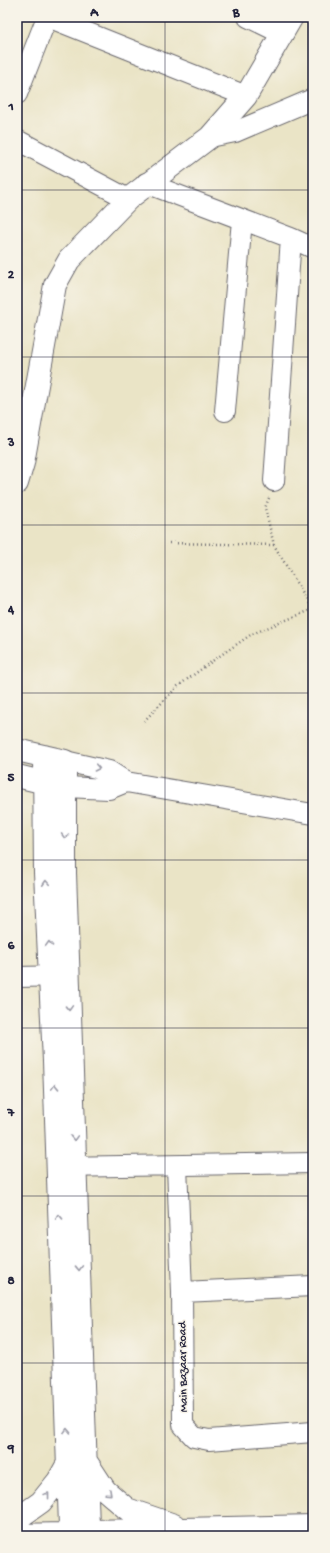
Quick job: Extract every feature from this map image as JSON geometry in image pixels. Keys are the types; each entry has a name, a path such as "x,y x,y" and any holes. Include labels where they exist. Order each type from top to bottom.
{"street":[{"path":"17,94 48,17 246,96"},
{"path":"17,483 24,463 55,285 69,260 128,198 146,183 210,137 246,96 288,25 248,17"},
{"path":"210,137 234,132 313,99"},
{"path":"17,140 128,198"},
{"path":"146,183 291,238 313,248"},
{"path":"224,411 242,220"},
{"path":"274,481 291,238"},
{"path":"17,750 109,770 126,782 313,814"},
{"path":"44,756 45,873 59,976"},
{"path":"65,761 64,873 59,976 77,1462 78,1532"},
{"path":"17,776 65,787 109,788 126,782"},
{"path":"17,978 59,976"},
{"path":"66,1166 177,1166 313,1163"},
{"name":"Main Bazaar Road","path":"177,1166 182,1292 183,1426 194,1437 210,1440 313,1432"},
{"path":"182,1292 313,1286"},
{"path":"17,1519 41,1502 58,1481 77,1462"},
{"path":"77,1462 105,1490 127,1509 164,1523 199,1530"},
{"path":"17,1535 313,1526"}],"path":[{"path":"144,721 178,686 252,634 312,610 274,545 266,508 274,481"},
{"path":"169,543 274,545"}]}
